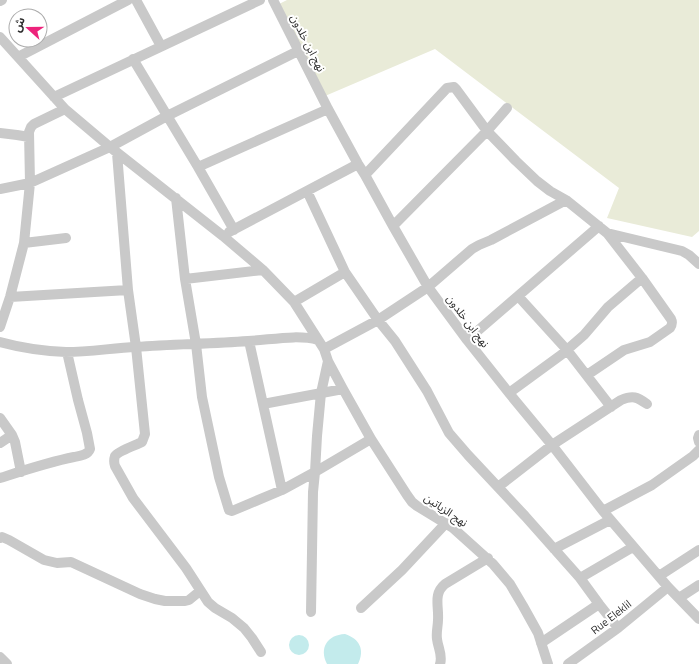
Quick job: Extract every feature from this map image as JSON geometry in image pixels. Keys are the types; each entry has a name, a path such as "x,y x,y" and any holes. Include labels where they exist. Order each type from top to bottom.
{"street":[{"path":"18,57 128,0"},
{"path":"136,0 161,46"},
{"path":"54,97 260,0"},
{"name":"نهج ابن خلدون","path":"273,0 328,109 428,287 467,340 552,445 610,520 668,587 699,619"},
{"name":"نهج الزياتين","path":"0,37 65,109 114,150 223,236 263,270 294,302 324,349 328,361 371,439 407,496 417,506 454,528 488,558 510,584 538,633 548,664"},
{"path":"0,189 30,183 114,150 167,116 298,51"},
{"path":"133,59 234,230"},
{"path":"366,175 447,88 454,88 487,131 537,181 550,191 566,200 607,233 642,278 673,322 670,328 650,342 624,350 587,375"},
{"path":"393,226 487,131 507,108"},
{"path":"0,327 10,297 24,243 30,183 29,132 34,124 65,109"},
{"path":"198,167 328,109"},
{"path":"0,133 29,137"},
{"path":"114,150 128,290 136,347 145,434 142,442 118,453 114,461 115,466 132,498 186,568 208,602 244,628 261,652"},
{"path":"223,236 358,164"},
{"path":"307,192 345,272 378,320 395,341 427,391 449,433 580,578 618,628"},
{"path":"176,198 185,279 196,344 202,397 219,477 229,510 232,511 282,490 371,439"},
{"path":"324,349 378,320 428,287 472,249 566,200"},
{"path":"467,340 599,226"},
{"path":"607,233 682,251 689,254 699,264"},
{"path":"24,243 66,238"},
{"path":"185,279 263,270"},
{"path":"294,302 345,272"},
{"path":"510,393 567,350 584,335 608,307 642,278"},
{"path":"10,297 128,290"},
{"path":"518,296 567,350 611,407"},
{"path":"0,342 20,348 67,352 280,339 311,338 318,340"},
{"path":"249,341 282,490"},
{"path":"0,478 45,464 80,456 90,451 67,352"},
{"path":"311,612 313,492 321,393 328,361"},
{"path":"263,404 343,389"},
{"path":"498,487 552,445 621,400 631,397 638,398 647,404"},
{"path":"0,418 15,442 20,472"},
{"path":"0,443 12,435"},
{"path":"699,435 699,442"},
{"path":"603,511 652,485 696,453"},
{"path":"554,549 610,520"},
{"path":"361,608 402,570 446,523"},
{"path":"0,538 2,537 9,540 44,560 57,563 71,562 140,594 165,601 189,600 200,591"},
{"path":"580,578 633,547"},
{"path":"659,576 699,550"},
{"path":"440,664 441,658 437,638 438,592 446,584 488,558"},
{"path":"679,598 699,585"},
{"name":"Rue Eleklil","path":"571,663 618,628 668,587"},
{"path":"541,643 599,604"},
{"path":"0,657 6,664"}],"green space":[{"path":"287,0 699,0 699,231 692,237 607,218 619,188 435,49 318,99 277,5"}],"water":[{"path":"345,634 358,642 360,646 361,654 358,664 327,664 324,653 326,643 333,637"},
{"path":"299,635 306,638 309,645 306,652 299,655 292,652 289,645 292,638"}]}
